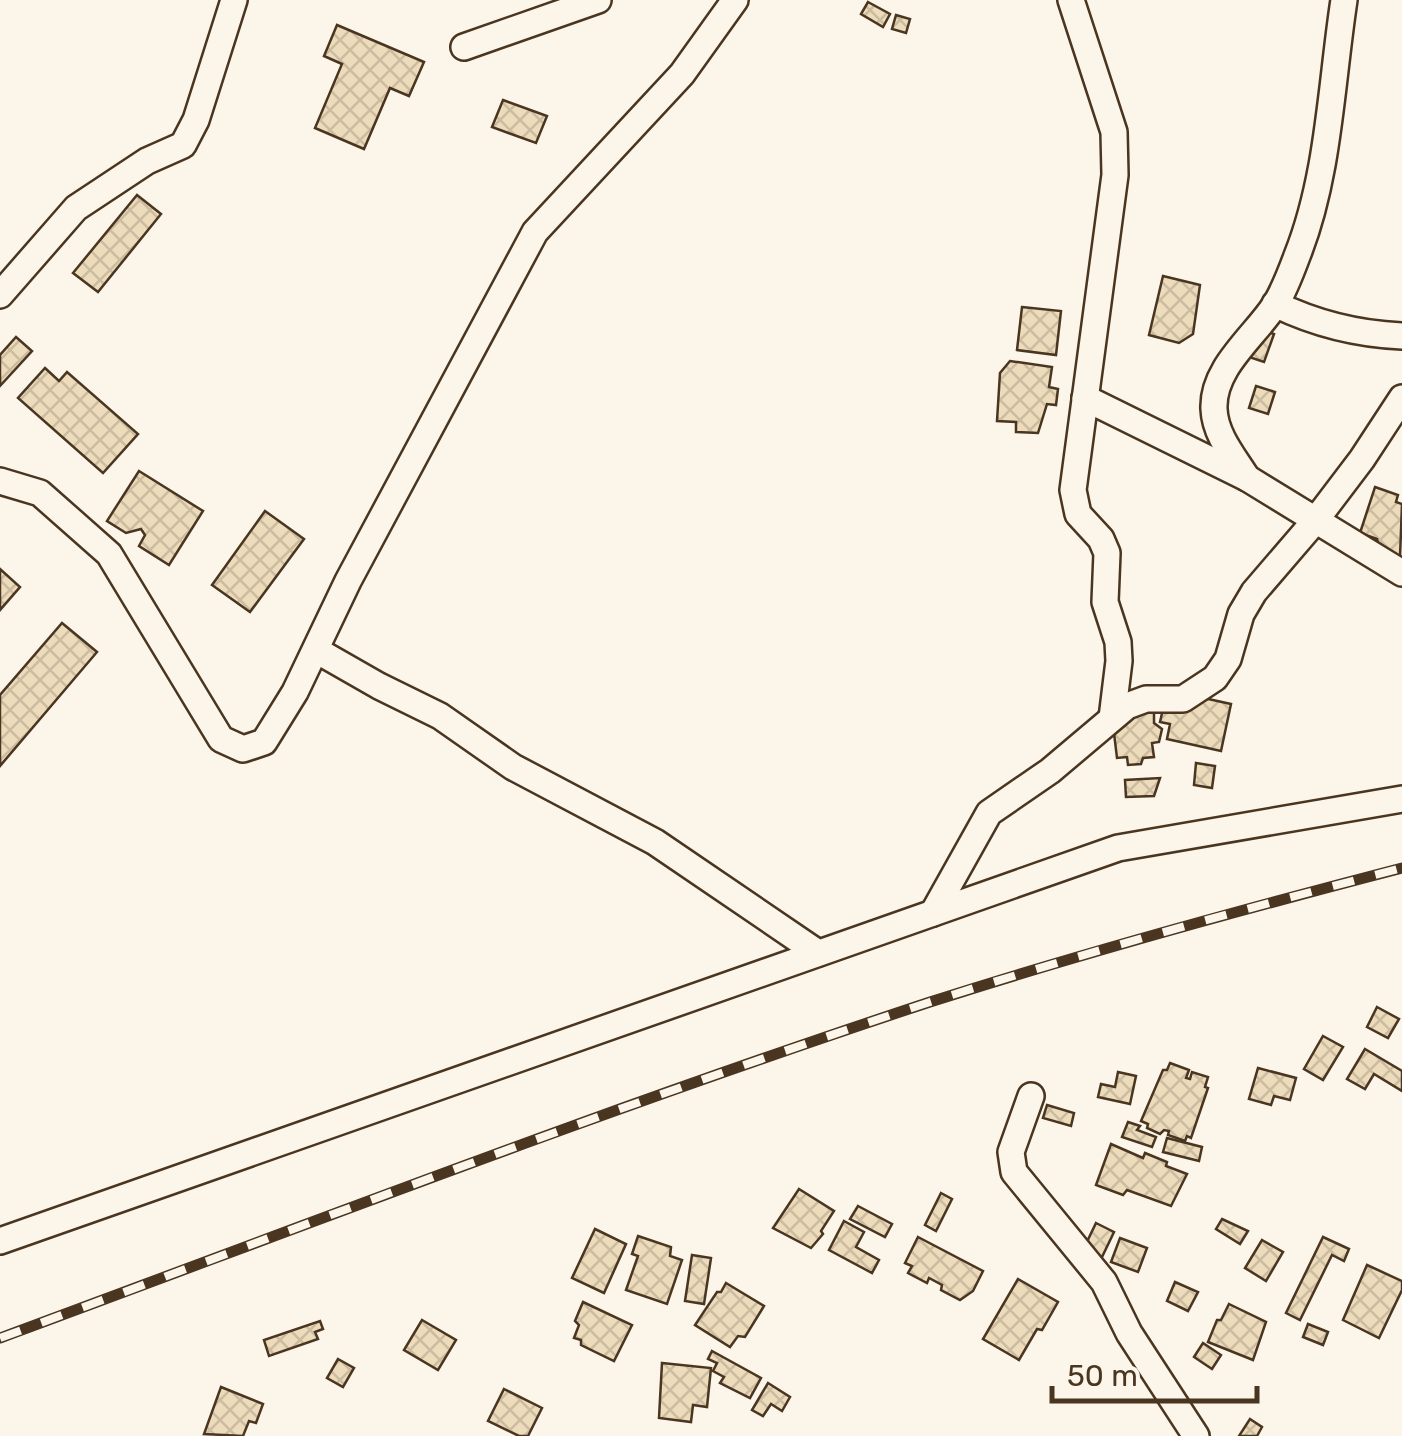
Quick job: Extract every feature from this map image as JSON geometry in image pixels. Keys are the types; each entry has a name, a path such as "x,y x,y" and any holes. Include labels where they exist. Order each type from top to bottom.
{"street":[{"path":"0,295 76,208 147,160 183,145 196,120 234,0"},
{"path":"464,48 598,0"},
{"path":"0,480 40,493 109,554 221,739 243,748 264,742 278,724 348,581 535,232 566,194 682,74 735,0"},
{"path":"1072,0 1114,132 1115,175 1073,490 1078,514 1107,552 1104,602 1118,642 1119,660 1112,718"},
{"path":"1246,478 1222,440 1214,409 1218,386 1230,361 1275,304 1298,254 1326,141 1344,0"},
{"path":"1275,304 1307,320 1338,329 1402,336"},
{"path":"1085,398 1246,478 1402,573"},
{"path":"932,913 989,813 1138,700 1183,699 1215,678 1228,659 1241,614 1254,592 1315,521 1402,398"},
{"path":"316,650 440,716 512,766 656,842 818,953"},
{"path":"0,1241 1118,848 1402,799"},
{"path":"1032,1096 1011,1152 1014,1172 1104,1282 1129,1333 1196,1436"}],"building":[{"path":"868,2 890,14 883,27 861,14"},
{"path":"896,15 910,19 906,33 892,29"},
{"path":"337,25 424,62 409,96 390,88 364,149 315,128 342,64 324,56"},
{"path":"503,100 547,116 536,143 492,127"},
{"path":"137,195 161,214 98,292 73,273"},
{"path":"1163,276 1200,285 1193,334 1179,343 1149,335"},
{"path":"1022,307 1061,311 1056,355 1017,350"},
{"path":"1247,325 1274,334 1264,362 1237,353"},
{"path":"16,337 32,351 0,386 0,355"},
{"path":"1010,361 1052,367 1049,387 1058,389 1056,405 1047,404 1038,433 1016,432 1016,422 997,421 1000,373"},
{"path":"45,368 59,381 67,372 138,434 103,473 18,398"},
{"path":"1256,386 1275,392 1268,414 1249,408"},
{"path":"139,471 203,511 169,565 139,546 145,535 141,529 126,533 107,521"},
{"path":"1375,487 1398,495 1396,502 1402,504 1400,557 1380,551 1377,539 1360,533"},
{"path":"265,511 304,539 250,612 212,585"},
{"path":"0,569 20,587 0,610"},
{"path":"62,623 97,652 0,766 0,695"},
{"path":"1181,693 1231,704 1221,751 1167,739 1170,724 1160,722 1166,696"},
{"path":"1154,696 1154,723 1162,729 1159,742 1152,743 1154,757 1128,765 1127,757 1117,758 1110,700"},
{"path":"1196,763 1215,766 1212,788 1194,785"},
{"path":"1160,778 1154,796 1126,797 1125,780"},
{"path":"1377,1007 1399,1019 1388,1038 1367,1027"},
{"path":"1323,1036 1343,1047 1323,1080 1304,1069"},
{"path":"1365,1049 1402,1071 1402,1091 1374,1074 1365,1089 1347,1079"},
{"path":"1170,1063 1189,1070 1186,1078 1190,1079 1192,1072 1208,1077 1191,1138 1187,1136 1185,1141 1168,1135 1169,1131 1160,1134 1141,1121 1163,1070"},
{"path":"1258,1068 1296,1078 1290,1100 1274,1096 1271,1105 1249,1099"},
{"path":"1118,1072 1136,1076 1130,1104 1098,1097 1101,1084 1115,1087"},
{"path":"1047,1105 1074,1113 1071,1126 1043,1118"},
{"path":"1128,1122 1156,1137 1152,1147 1122,1137"},
{"path":"1167,1138 1202,1147 1199,1161 1163,1152"},
{"path":"1111,1144 1143,1158 1145,1153 1187,1174 1171,1206 1127,1190 1123,1195 1096,1185"},
{"path":"799,1189 834,1211 811,1248 773,1228"},
{"path":"941,1193 952,1199 936,1231 925,1225"},
{"path":"858,1206 892,1224 885,1237 850,1219"},
{"path":"1222,1219 1248,1231 1240,1244 1216,1229"},
{"path":"844,1221 864,1232 856,1247 879,1260 872,1273 829,1250"},
{"path":"1096,1223 1114,1232 1102,1257 1084,1248"},
{"path":"595,1229 626,1244 604,1293 572,1278"},
{"path":"638,1236 671,1247 670,1256 682,1260 667,1304 626,1290 638,1256 632,1254"},
{"path":"918,1237 983,1271 973,1291 960,1300 929,1278 927,1283 908,1273 912,1266 905,1263"},
{"path":"1323,1237 1349,1249 1344,1261 1332,1255 1300,1320 1286,1313"},
{"path":"1120,1238 1147,1248 1138,1272 1111,1262"},
{"path":"1262,1240 1283,1252 1266,1281 1245,1268"},
{"path":"692,1255 711,1258 704,1304 685,1301"},
{"path":"1367,1265 1402,1281 1402,1290 1379,1338 1343,1320"},
{"path":"1018,1279 1058,1302 1019,1360 983,1339"},
{"path":"1175,1282 1198,1292 1188,1311 1167,1301"},
{"path":"726,1283 764,1306 745,1337 738,1336 730,1347 695,1325"},
{"path":"583,1302 632,1325 614,1361 574,1338 579,1325 575,1321"},
{"path":"1229,1304 1266,1322 1253,1360 1208,1342"},
{"path":"422,1320 456,1340 438,1370 404,1350"},
{"path":"320,1321 323,1329 315,1332 318,1339 269,1356 264,1340"},
{"path":"1308,1324 1328,1332 1323,1345 1303,1337"},
{"path":"1203,1343 1221,1355 1212,1369 1194,1357"},
{"path":"712,1351 761,1378 750,1398 720,1383 724,1377 713,1371 717,1363 708,1359"},
{"path":"338,1359 354,1368 343,1387 327,1378"},
{"path":"662,1363 711,1368 707,1407 693,1405 691,1422 659,1418"},
{"path":"768,1383 790,1397 782,1411 771,1404 763,1416 752,1410"},
{"path":"221,1387 263,1404 256,1423 249,1421 243,1436 204,1434"},
{"path":"504,1389 542,1408 528,1436 519,1436 488,1421"},
{"path":"1250,1419 1262,1427 1257,1436 1239,1436"}],"railway":[{"path":"0,1338 813,1041 1047,966 1402,868"}]}
